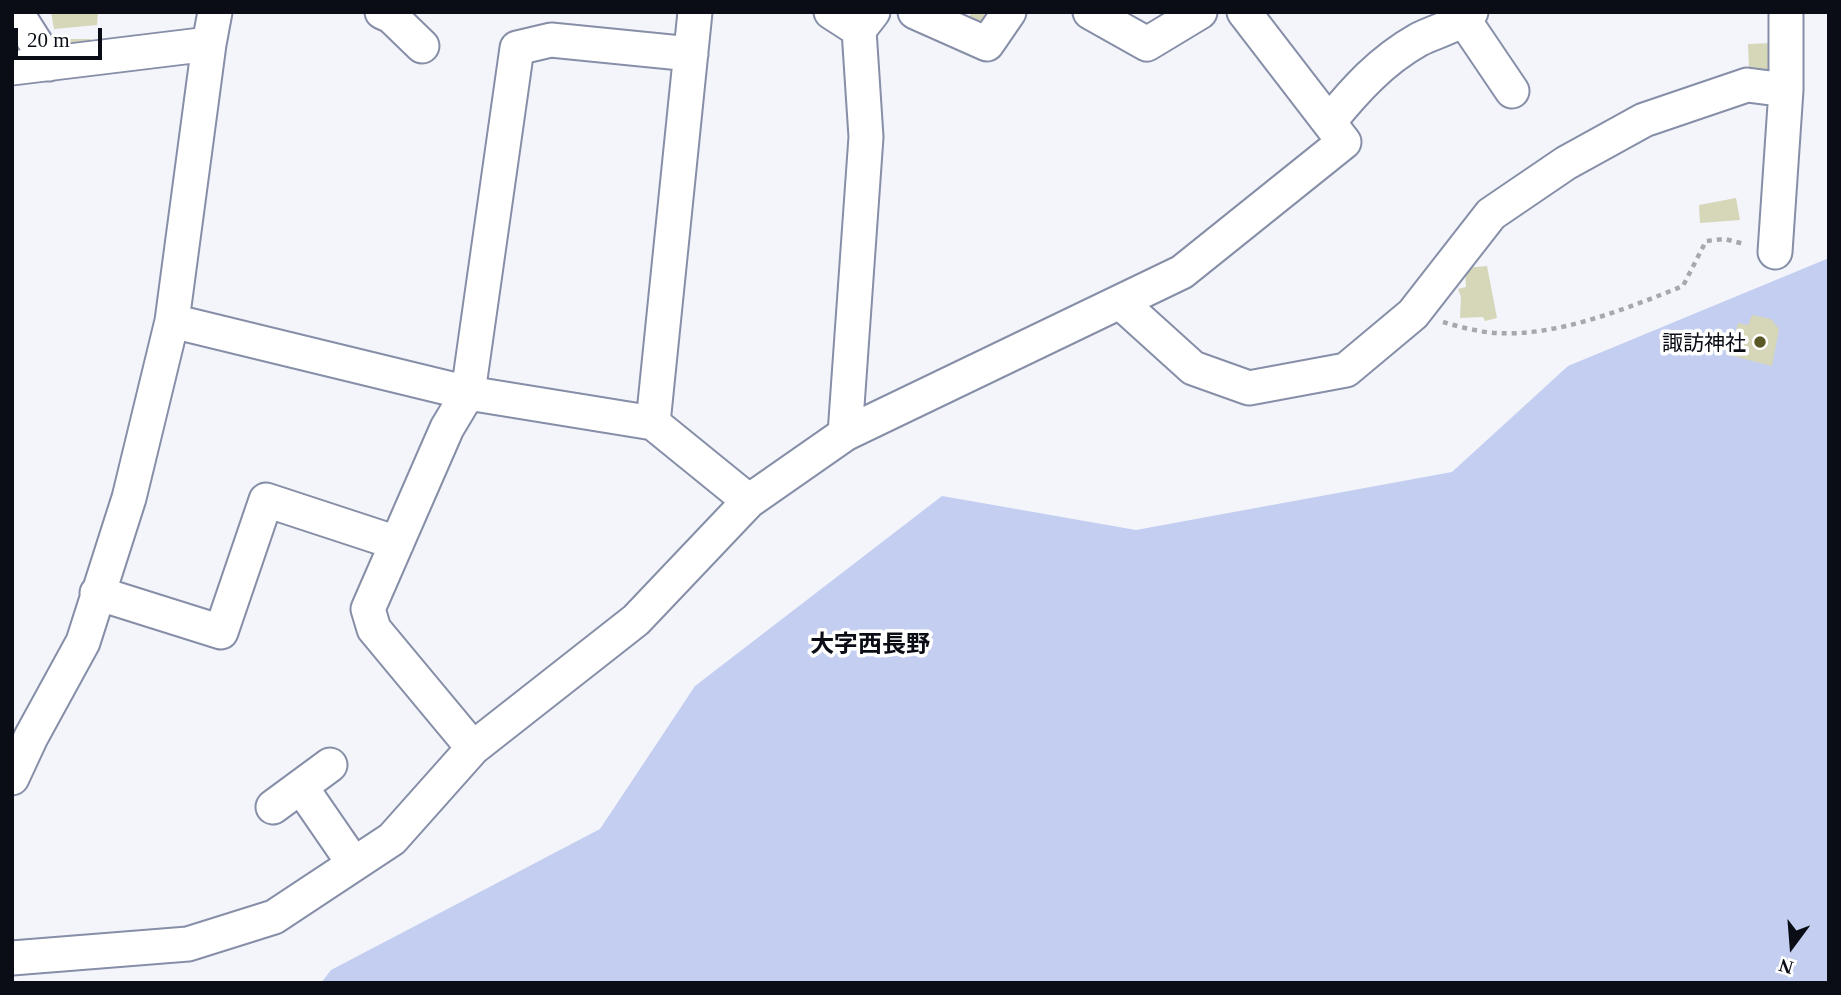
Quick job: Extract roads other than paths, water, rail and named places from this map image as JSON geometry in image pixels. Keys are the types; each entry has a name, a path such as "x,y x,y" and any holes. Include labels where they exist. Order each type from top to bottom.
{"street":[{"path":"16,12 49,64"},
{"path":"382,12 391,16 422,46"},
{"path":"653,423 695,12"},
{"path":"831,12 866,21 866,137 845,434"},
{"path":"915,12 987,44 1009,12"},
{"path":"1090,12 1147,44 1200,12"},
{"path":"1244,12 1336,132"},
{"path":"1775,252 1786,90 1786,12"},
{"path":"24,966 188,944 274,917 392,839 473,748 636,620 749,501 845,434 1182,272 1336,132 1382,64 1418,40 1467,16 1512,90"},
{"path":"12,68 49,64 212,28 172,321 129,498 83,642 30,737 12,778"},
{"path":"473,748 374,629 368,609 447,428 468,393 517,48 551,40 691,54"},
{"path":"1120,302 1193,368 1249,388 1346,370 1413,314 1491,214 1566,163 1644,120 1747,85 1786,90"},
{"path":"172,321 468,393 653,423 749,501"},
{"path":"97,593 221,632 265,500 397,543"},
{"path":"273,807 331,765"},
{"path":"301,788 354,864"}],"place":[{"name":"諏訪神社","path":"1760,342"}],"district":[{"name":"大字西長野","path":"870,643"}]}
